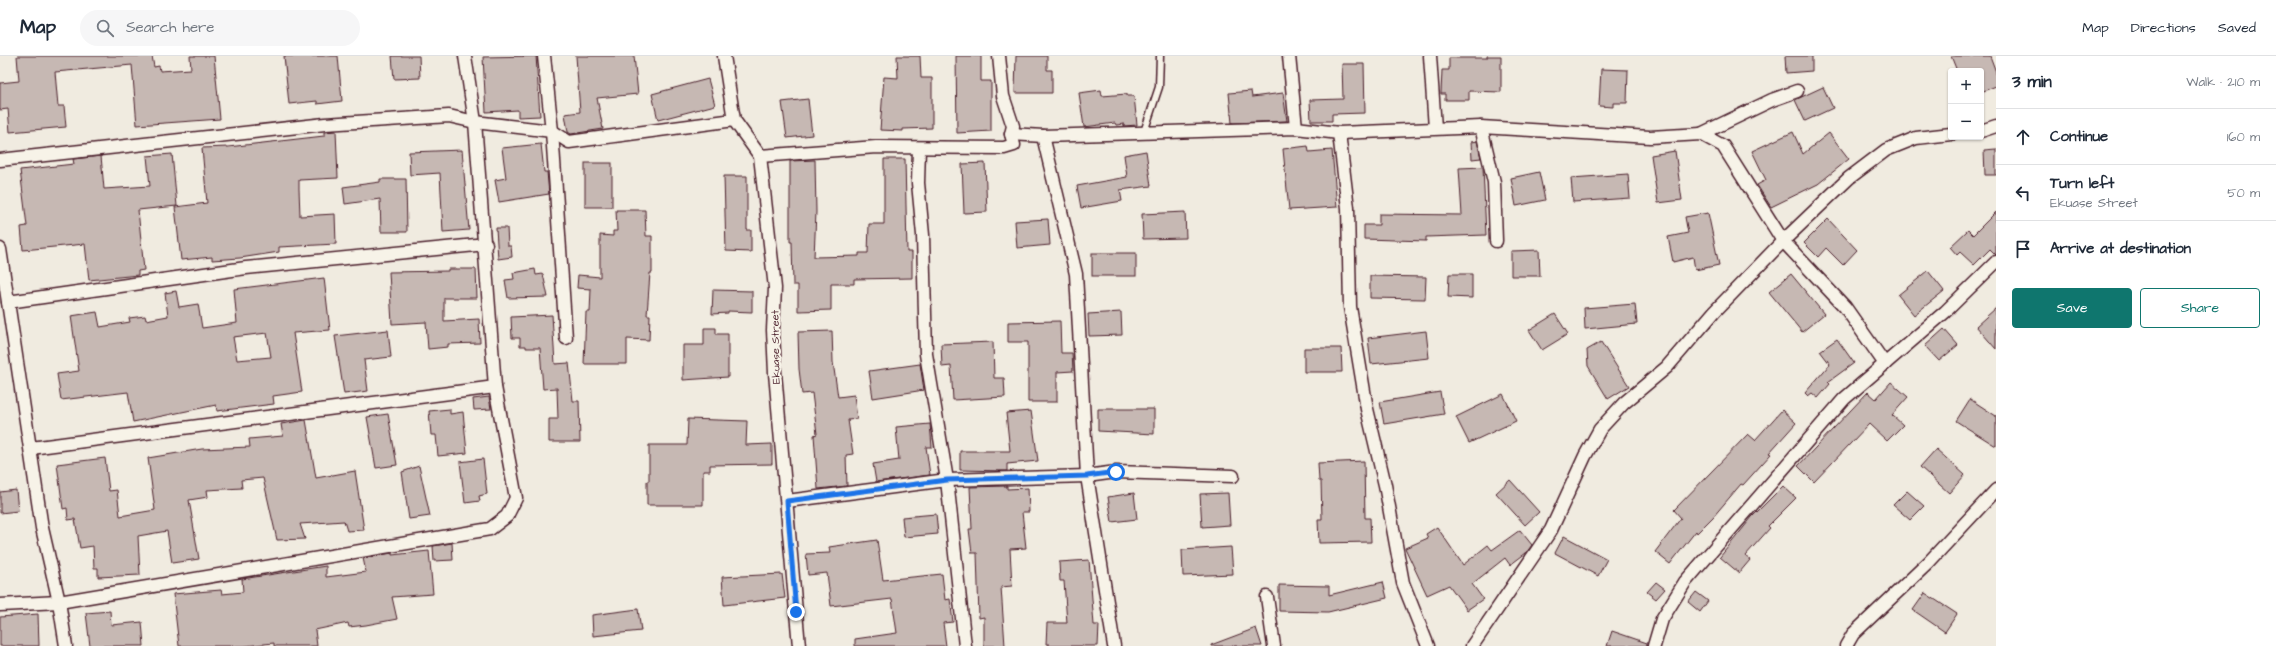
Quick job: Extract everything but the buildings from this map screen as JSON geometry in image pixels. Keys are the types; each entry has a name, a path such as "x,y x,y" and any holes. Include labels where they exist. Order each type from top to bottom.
{"street":[{"path":"0,605 59,602 490,529 507,516 516,498 495,387 486,244 475,122 465,56"},
{"path":"544,56 552,131 566,338"},
{"name":"Ekuase Street","path":"724,56 734,120 760,156 776,288 773,330 774,372 787,501 799,646"},
{"path":"760,156 876,147 1004,148 1014,145 1011,134 1013,126 1003,96 999,56"},
{"path":"1288,56 1296,128"},
{"path":"1430,56 1435,128"},
{"path":"1011,134 1043,136 1296,128 1339,133 1481,127 1650,137 1701,134 1772,100 1797,91"},
{"path":"0,160 325,124 449,116 475,122 552,131 569,142 734,120"},
{"path":"1984,130 1996,126"},
{"path":"1481,127 1494,182 1496,241"},
{"path":"1339,133 1348,208 1350,307 1366,409 1385,484 1403,583 1428,646"},
{"path":"1701,134 1723,146 1783,241 1845,307 1885,364"},
{"path":"1472,646 1550,530 1585,456 1600,429 1624,403 1667,367 1715,311 1833,192 1886,150 1916,138 1948,134"},
{"path":"1043,136 1076,274 1087,476 1114,646"},
{"path":"919,148 918,183 923,235 926,354 947,480 965,646"},
{"path":"8,302 246,268 486,244"},
{"path":"0,249 42,528 59,602 66,646"},
{"path":"1654,646 1662,619 1685,582 1844,399 1945,312 1996,262"},
{"path":"31,448 495,387"},
{"path":"787,501 947,480 1087,476 1116,472 1233,476"},
{"path":"1846,646 1852,634 1928,563 1996,490"},
{"path":"1267,597 1274,646"}],"lane":[{"path":"1144,132 1158,87 1160,56"}],"route":[{"path":"796,612 787,501 947,480 1087,476 1116,472"}]}
